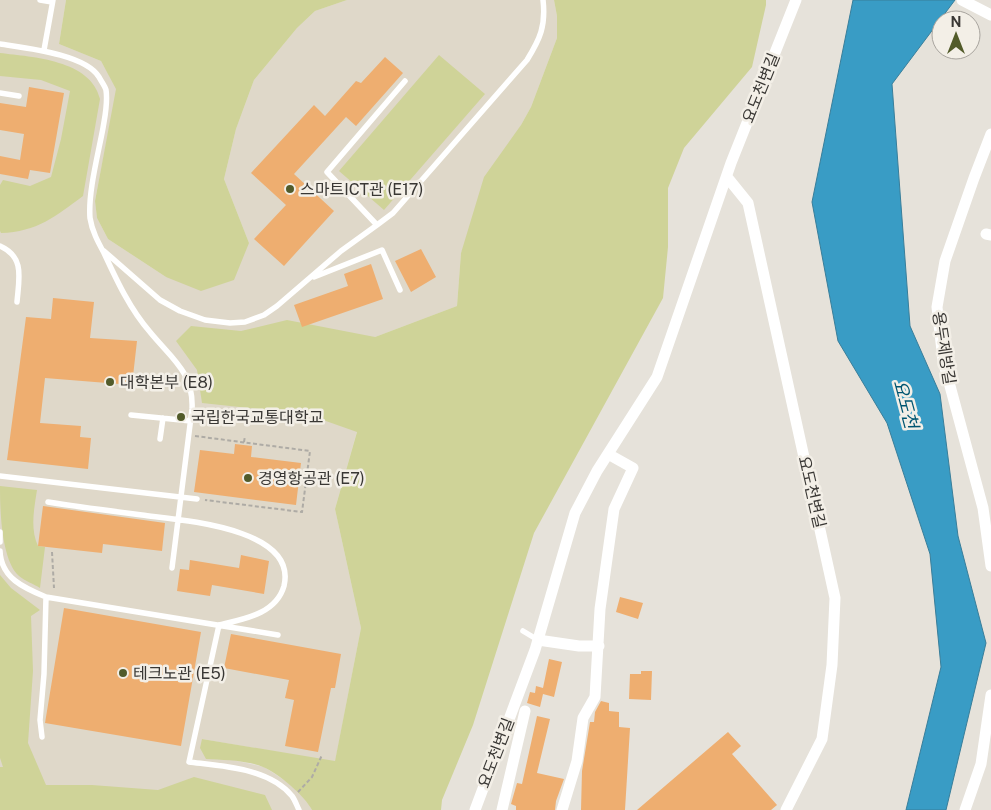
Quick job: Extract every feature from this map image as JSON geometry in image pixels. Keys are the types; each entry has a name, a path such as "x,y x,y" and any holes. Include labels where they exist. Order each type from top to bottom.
{"street":[{"name":"요도천변길","path":"475,810 538,640 574,513 608,454 657,377 727,177 796,0"},
{"path":"962,0 991,15"},
{"name":"용두제방길","path":"991,134 945,261 937,307 943,360 983,508 991,566"},
{"name":"요도천변길","path":"727,177 748,203 835,598 832,665 822,739 786,810"},
{"path":"562,810 577,762 583,718 595,697 600,609 614,509 633,468 608,454"},
{"path":"538,640 579,646 599,646"},
{"path":"965,810 981,764 991,695"},
{"name":"요도천변길","path":"502,810 525,711"}],"lane":[{"path":"40,0 53,1 44,50"},
{"path":"102,249 160,300 180,311 205,320 230,323 245,322 264,315 393,213 527,60 544,25 544,0"},
{"path":"0,44 44,50 83,64 98,74 106,89 106,110 90,201 90,218 94,233 135,312 187,376 193,400 172,568"},
{"path":"377,225 327,172 405,81"},
{"path":"0,93 19,96"},
{"path":"0,246 8,250 15,257 19,266 17,302"},
{"path":"307,280 382,250 400,290"},
{"path":"131,415 191,421"},
{"path":"160,439 163,418"},
{"path":"0,476 197,499"},
{"path":"48,502 224,528 258,540 271,549 284,570 285,580 280,598 270,608 258,614 219,624"},
{"path":"0,532 0,542"},
{"path":"0,551 0,559 4,569 13,580 24,588 46,597 125,611 219,624 278,636"},
{"path":"42,737 40,720 44,674 46,597"},
{"path":"219,624 189,762 227,766 260,774 292,796 299,810"},
{"path":"523,631 538,640"}],"path":[{"path":"195,436 310,451 302,512 197,499"},
{"path":"244,442 245,436"},
{"path":"52,552 54,588"},
{"path":"298,792 312,777 322,755"}],"shaded area":[{"name":"국립한국교통대학교","path":"0,0 66,0 59,44 101,61 117,89 95,200 97,218 108,239 166,277 249,243 224,179 236,129 254,80 297,28 315,11 347,0 554,0 557,16 557,38 531,107 461,253 457,306 375,337 365,403 335,509 361,628 335,762 202,739 237,761 264,767 287,782 308,801 312,810 0,810"}],"green space":[{"path":"66,0 347,0 315,11 297,28 254,80 236,129 224,179 249,243 234,280 201,291 166,277 108,239 97,218 95,201 116,89 101,61 59,44"},
{"path":"554,0 766,0 766,5 752,67 684,148 668,188 668,247 663,298 534,533 473,725 442,800 441,810 312,810 297,792 269,770 242,762 206,759 200,748 202,739 335,761 361,628 335,509 357,432 306,414 202,403 197,370 176,341 191,326 241,331 287,320 375,337 457,306 461,253 484,177 521,125 531,107 557,38 557,16"},
{"path":"0,53 44,59 73,68 85,76 94,86 100,99 83,196 45,222 25,230 1,233 0,185 3,180 30,186 51,177 61,139 70,91 41,80 0,76"},
{"path":"439,55 485,94 384,210 339,171"},
{"path":"0,486 37,490 33,519 34,533 38,546 45,547 40,588 19,576 8,558 0,508"},
{"path":"0,575 11,588 40,610 31,616 33,671 28,743 46,785 92,785 158,790 194,777 265,795 272,810 0,810 0,767 3,767 0,758"}],"water":[{"name":"요도천","path":"853,0 955,0 948,10 931,10 931,32 892,84 910,326 940,394 958,536 986,643 946,810 906,810 941,667 930,554 887,423 838,341 812,202"}],"building":[{"name":"스마트ICT관 (E17)","path":"385,57 403,73 356,126 346,117 294,174 334,211 284,266 254,239 286,205 251,173 314,105 325,116 356,81 361,83"},
{"path":"29,87 64,93 50,173 30,170 28,179 0,174 0,156 20,160 24,134 0,130 0,103 26,107"},
{"path":"421,249 436,277 411,292 395,261"},
{"path":"371,264 383,299 302,327 294,305 348,286 344,274"},
{"name":"대학본부 (E8)","path":"53,298 94,302 90,338 137,341 132,385 45,378 40,423 81,426 80,437 91,438 88,469 7,460 26,317 51,319"},
{"name":"경영항공관 (E7)","path":"235,444 252,446 251,457 301,463 296,505 194,492 200,450 234,454"},
{"path":"43,506 165,523 162,551 103,544 102,553 38,546"},
{"path":"241,555 269,561 264,594 212,585 210,596 177,591 180,569 189,570 190,560 239,568"},
{"path":"620,597 643,603 638,619 616,612"},
{"name":"테크노관 (E5)","path":"64,608 201,632 181,746 45,723"},
{"path":"231,634 341,654 335,688 331,688 318,752 285,746 294,700 285,698 289,680 224,668"},
{"path":"549,659 562,662 554,697 543,694 540,707 527,703 530,692 535,693 536,686 543,688"},
{"path":"641,671 652,671 651,700 629,699 630,674 641,674"},
{"path":"601,701 609,703 609,711 619,712 619,727 630,728 625,810 581,810 582,771 590,722 594,722 595,712"},
{"path":"537,716 550,719 537,773 564,779 556,801 555,810 516,810 516,806 511,804 517,783 522,784"},
{"path":"728,732 741,746 732,754 777,805 771,810 637,810"}],"place":[{"name":"스마트ICT관 (E17)","path":"290,189"},
{"name":"대학본부 (E8)","path":"110,382"},
{"name":"국립한국교통대학교","path":"181,417"},
{"name":"경영항공관 (E7)","path":"248,478"},
{"name":"테크노관 (E5)","path":"123,673"}]}
